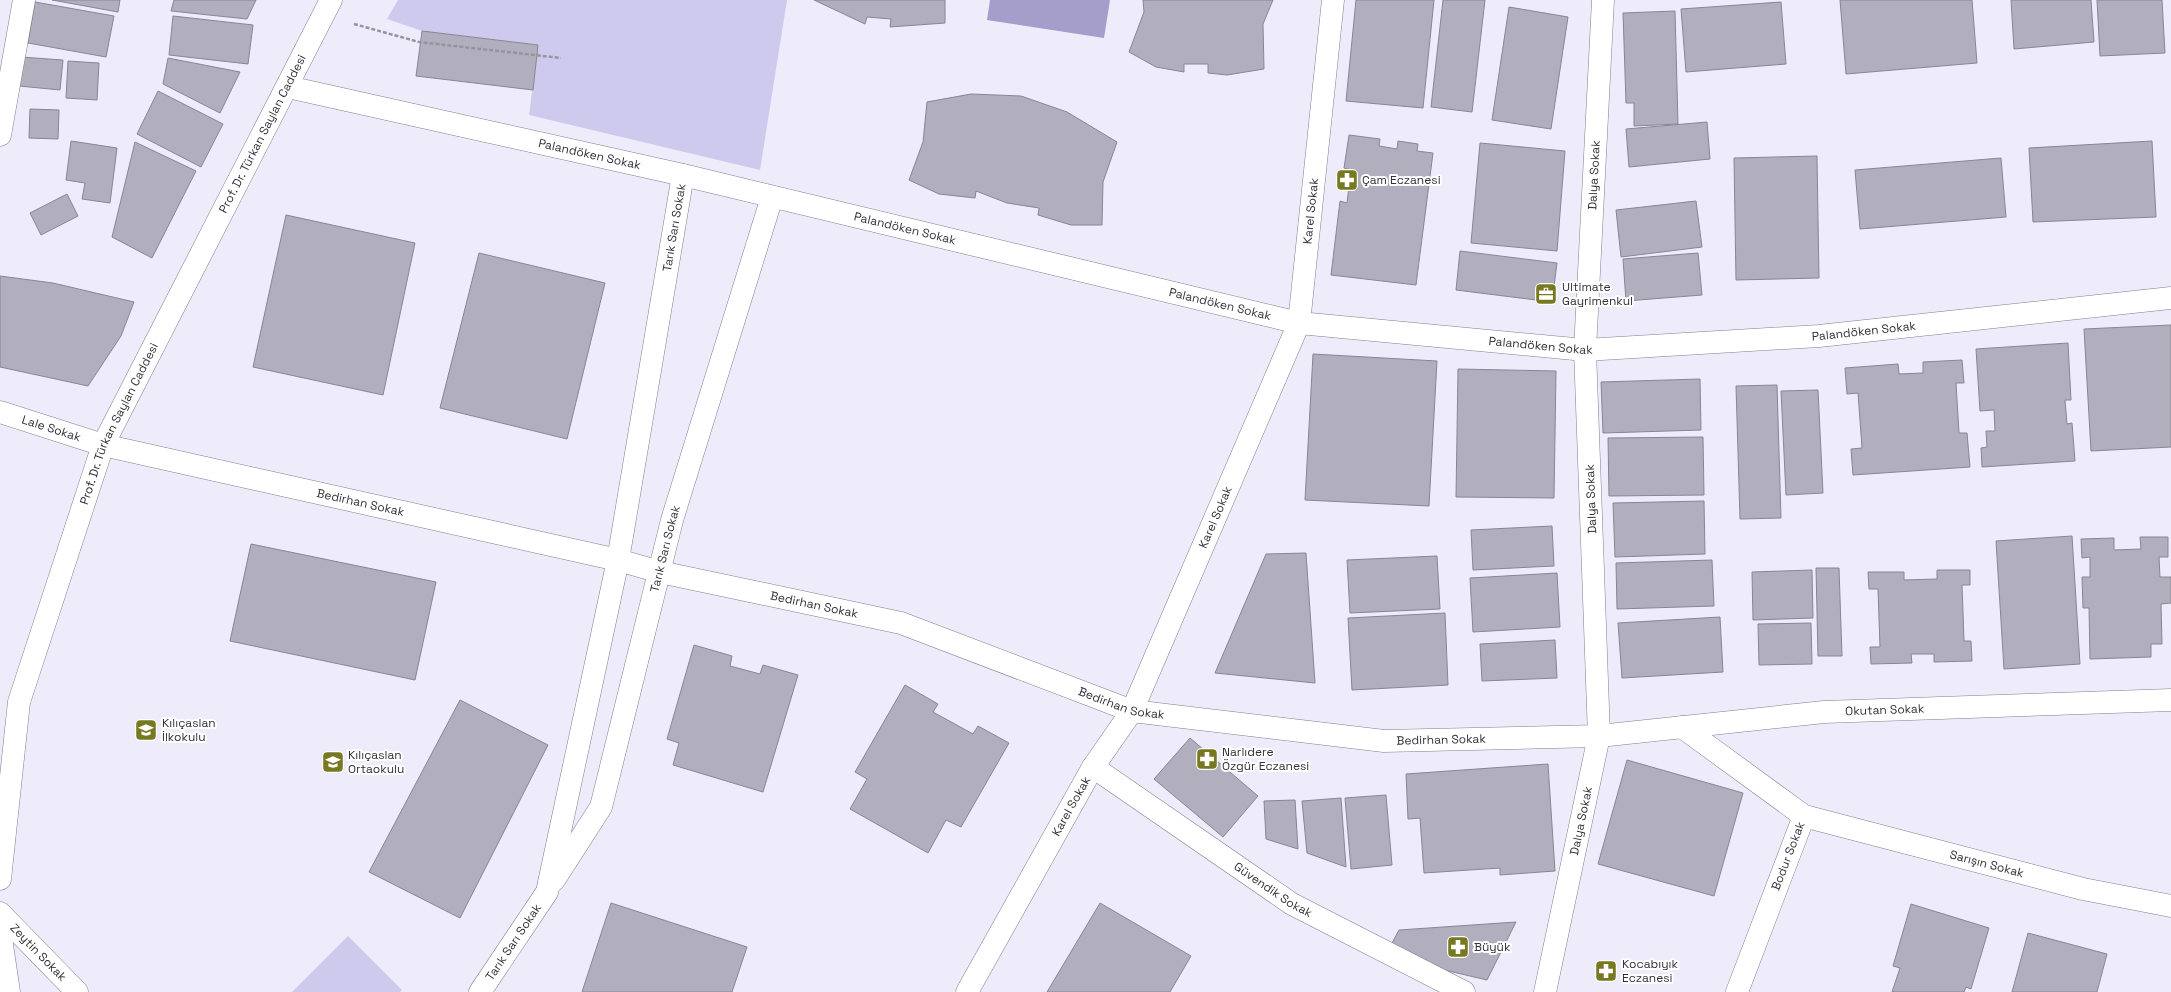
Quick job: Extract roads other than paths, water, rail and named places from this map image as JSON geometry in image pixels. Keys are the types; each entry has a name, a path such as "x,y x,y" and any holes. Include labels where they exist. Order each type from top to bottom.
{"street":[{"path":"0,135 24,0"},
{"name":"Karel Sokak","path":"967,992 1093,767 1132,711 1299,323 1332,0"},
{"name":"Dalya Sokak","path":"1545,992 1599,736 1585,350 1603,0"},
{"name":"Prof. Dr. Türkan Saylan Caddesi","path":"0,879 19,702 103,444 328,8"},
{"name":"Palandöken Sokak","path":"288,87 683,175 1299,323 1585,350 1819,336 2171,298"},
{"name":"Tarık Sarı Sokak","path":"547,892 618,560 683,175"},
{"name":"Tarık Sarı Sokak","path":"480,992 547,892 601,806 672,520 772,197"},
{"name":"Lale Sokak","path":"0,412 103,444"},
{"name":"Bedirhan Sokak","path":"103,444 618,560 660,572 901,623 1132,711 1384,741 1599,736"},
{"name":"Okutan Sokak","path":"1599,736 1824,712 2171,700"},
{"name":"Bodur Sokak","path":"1682,727 1804,816 1737,992"},
{"name":"Güvendik Sokak","path":"1093,767 1292,904 1464,992"},
{"name":"Sarışın Sokak","path":"1804,816 2083,889 2171,906"},
{"name":"Zeytin Sokak","path":"0,913 77,992"},
{"path":"0,931 9,992"}],"place":[{"name":"Çam Eczanesi","path":"1347,180"},
{"name":"Ultimate Gayrimenkul","path":"1546,294"},
{"name":"Kılıçaslan İlkokulu","path":"146,730"},
{"name":"Narlıdere Özgür Eczanesi","path":"1207,759"},
{"name":"Kılıçaslan Ortaokulu","path":"333,762"},
{"name":"Büyük","path":"1458,947"},
{"name":"Kocabıyık Eczanesi","path":"1606,971"}]}
